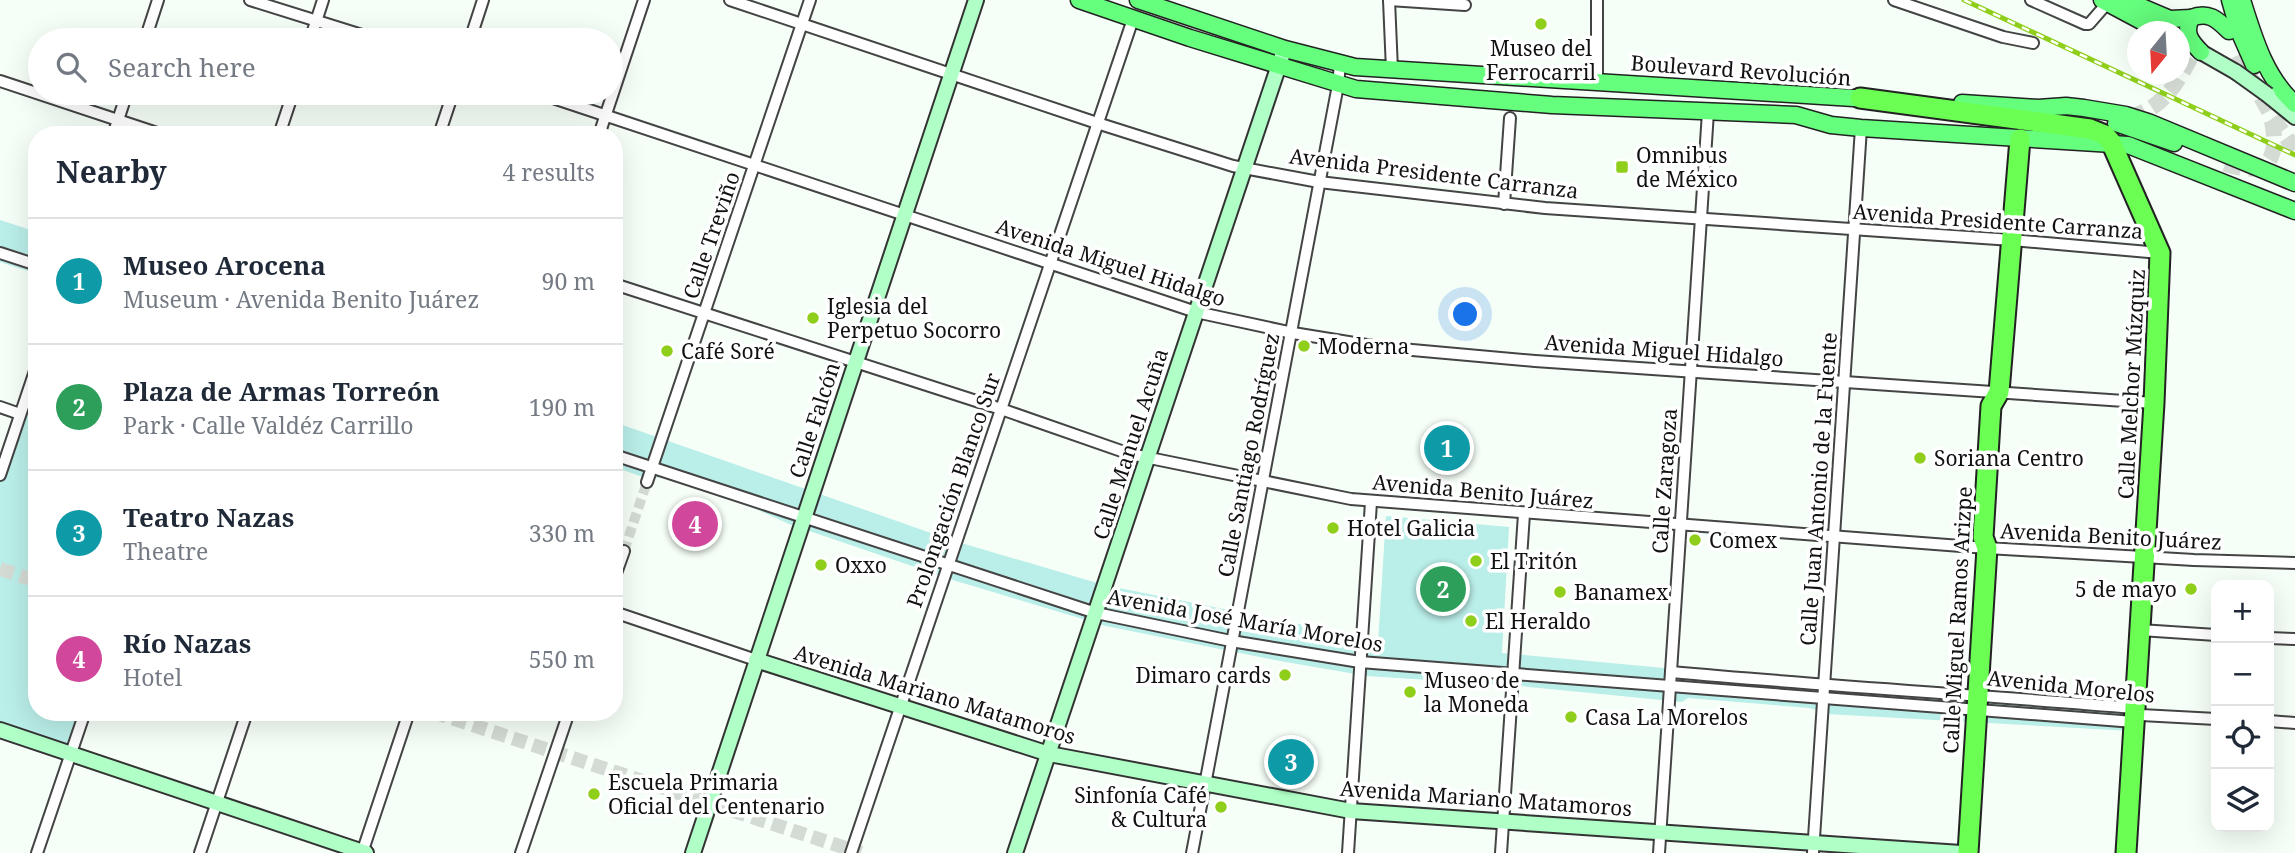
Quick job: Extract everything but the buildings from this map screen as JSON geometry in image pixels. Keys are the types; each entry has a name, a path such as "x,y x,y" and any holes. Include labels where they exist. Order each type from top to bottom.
{"highway":[{"path":"1860,99 2090,129 2101,132 2111,142"},
{"name":"Calle Miguel Ramos Arizpe","path":"1968,853 1987,548 1983,537 1991,406 1998,392 2020,139"},
{"name":"Calle Melchor Múzquiz","path":"2111,142 2160,253 2137,715 2126,853"}],"main road":[{"path":"1079,0 1356,89 1552,105 1796,116 2046,132"},
{"name":"Boulevard Revolución","path":"1138,0 1340,64 1392,70 1860,99 2038,108 2066,106 2126,115 2295,183"},
{"path":"2125,0 2170,19 2207,8"},
{"path":"2230,0 2239,31 2255,68"},
{"path":"2242,0 2261,57 2285,97"},
{"path":"2107,1 2142,21"},
{"path":"2207,8 2209,16 2229,31"},
{"path":"2207,8 2229,31 2238,55"},
{"path":"2199,47 2188,36 2187,30 2207,8"},
{"path":"2190,44 2199,47"},
{"path":"2038,108 2127,126 2225,164"},
{"path":"1796,116 1831,125 1861,128 2111,142 2143,149 2295,211"}],"street":[{"path":"149,28 158,0"},
{"path":"250,0 339,28"},
{"path":"314,28 323,0"},
{"path":"474,28 483,0"},
{"path":"623,64 644,0"},
{"name":"Avenida Presidente Carranza","path":"730,0 1097,123 1245,168 1319,182 1504,204 2160,253"},
{"name":"Calle Treviño","path":"647,482 810,0"},
{"name":"Calle Falcón","path":"693,853 976,0"},
{"path":"1392,70 1390,0 1465,5"},
{"path":"1597,0 1597,82"},
{"path":"1894,0 2003,37 2033,43"},
{"path":"2031,0 2085,24 2089,24 2107,1"},
{"name":"Prolongación Blanco Sur","path":"851,853 1133,19"},
{"path":"2199,47 2236,72 2285,97 2295,117"},
{"name":"Calle Manuel Acuña","path":"1015,853 1285,48"},
{"name":"Calle Santiago Rodríguez","path":"1192,853 1231,641 1293,333 1340,64"},
{"path":"0,81 28,90"},
{"path":"73,105 136,126"},
{"path":"116,126 123,105"},
{"path":"282,126 289,105"},
{"path":"442,126 449,105"},
{"name":"Avenida Miguel Hidalgo","path":"573,105 1196,312 1293,333 1379,347 2154,403"},
{"path":"602,126 610,105"},
{"name":"Calle Zaragoza","path":"1659,853 1708,112"},
{"path":"1504,204 1510,118"},
{"name":"Calle Juan Antonio de la Fuente","path":"1813,848 1861,128"},
{"path":"0,253 28,262"},
{"name":"Avenida Benito Juárez","path":"623,287 1001,409 1130,454 1371,502 1987,548 2295,563"},
{"path":"0,475 28,391"},
{"path":"0,408 20,414"},
{"name":"Avenida José María Morelos","path":"623,458 1096,613 1231,641 1360,663 1670,685 1824,692"},
{"path":"1348,853 1371,502"},
{"path":"1501,853 1524,514"},
{"name":"Avenida Mariano Matamoros","path":"623,615 900,708 1049,754 1350,811 1503,823 1660,831 1813,848 1961,853"},
{"path":"2140,630 2211,635"},
{"path":"2274,638 2295,639"},
{"name":"Avenida Morelos","path":"1671,672 1824,692 1977,702"},
{"path":"1977,702 2137,715"},
{"name":"Avenida Morelos","path":"2137,715 2211,719"},
{"path":"37,853 82,721"},
{"path":"200,853 244,721"},
{"path":"0,730 364,853 406,721"},
{"path":"521,853 566,721"},
{"path":"2274,721 2295,723"}],"shaded area":[{"path":"0,220 28,229 28,271 0,262"},
{"path":"28,388 28,721 81,721 71,752 0,729 0,472"},
{"path":"623,425 951,540 1104,585 1353,635 1353,642 1378,643 1386,516 1509,527 1502,653 1816,682 2133,701 2131,731 1827,714 1810,708 1688,698 1682,702 1520,686 1367,676 1106,626 956,581 789,524 747,505 668,478 643,477 623,470"}],"tunnel":[{"path":"2083,127 2126,119 2155,105 2177,81 2198,42"},
{"path":"2238,55 2271,115 2295,150"},
{"path":"2225,164 2250,169 2266,163 2274,147 2272,121"},
{"path":"624,551 647,482"},
{"path":"0,569 28,578"},
{"path":"460,721 861,853"}],"railway":[{"path":"1964,0 2295,155"}],"place":[{"name":"Museo del Ferrocarril","path":"1541,24"},
{"name":"Omnibus de México","path":"1622,167"},
{"name":"Iglesia del Perpetuo Socorro","path":"813,318"},
{"name":"Moderna","path":"1304,346"},
{"name":"Café Soré","path":"667,351"},
{"name":"Museo Arocena","path":"1447,448"},
{"name":"Soriana Centro","path":"1920,458"},
{"name":"Río Nazas","path":"695,524"},
{"name":"Hotel Galicia","path":"1333,528"},
{"name":"Comex","path":"1695,540"},
{"name":"El Tritón","path":"1476,561"},
{"name":"Oxxo","path":"821,565"},
{"name":"Plaza de Armas Torreón","path":"1443,589"},
{"name":"5 de mayo","path":"2191,589"},
{"name":"Banamex","path":"1560,592"},
{"name":"El Heraldo","path":"1471,621"},
{"name":"Dimaro cards","path":"1285,675"},
{"name":"Museo de la Moneda","path":"1410,692"},
{"name":"Casa La Morelos","path":"1571,717"},
{"name":"Teatro Nazas","path":"1291,762"},
{"name":"Escuela Primaria Oficial del Centenario","path":"594,794"},
{"name":"Sinfonía Café & Cultura","path":"1221,807"}]}
